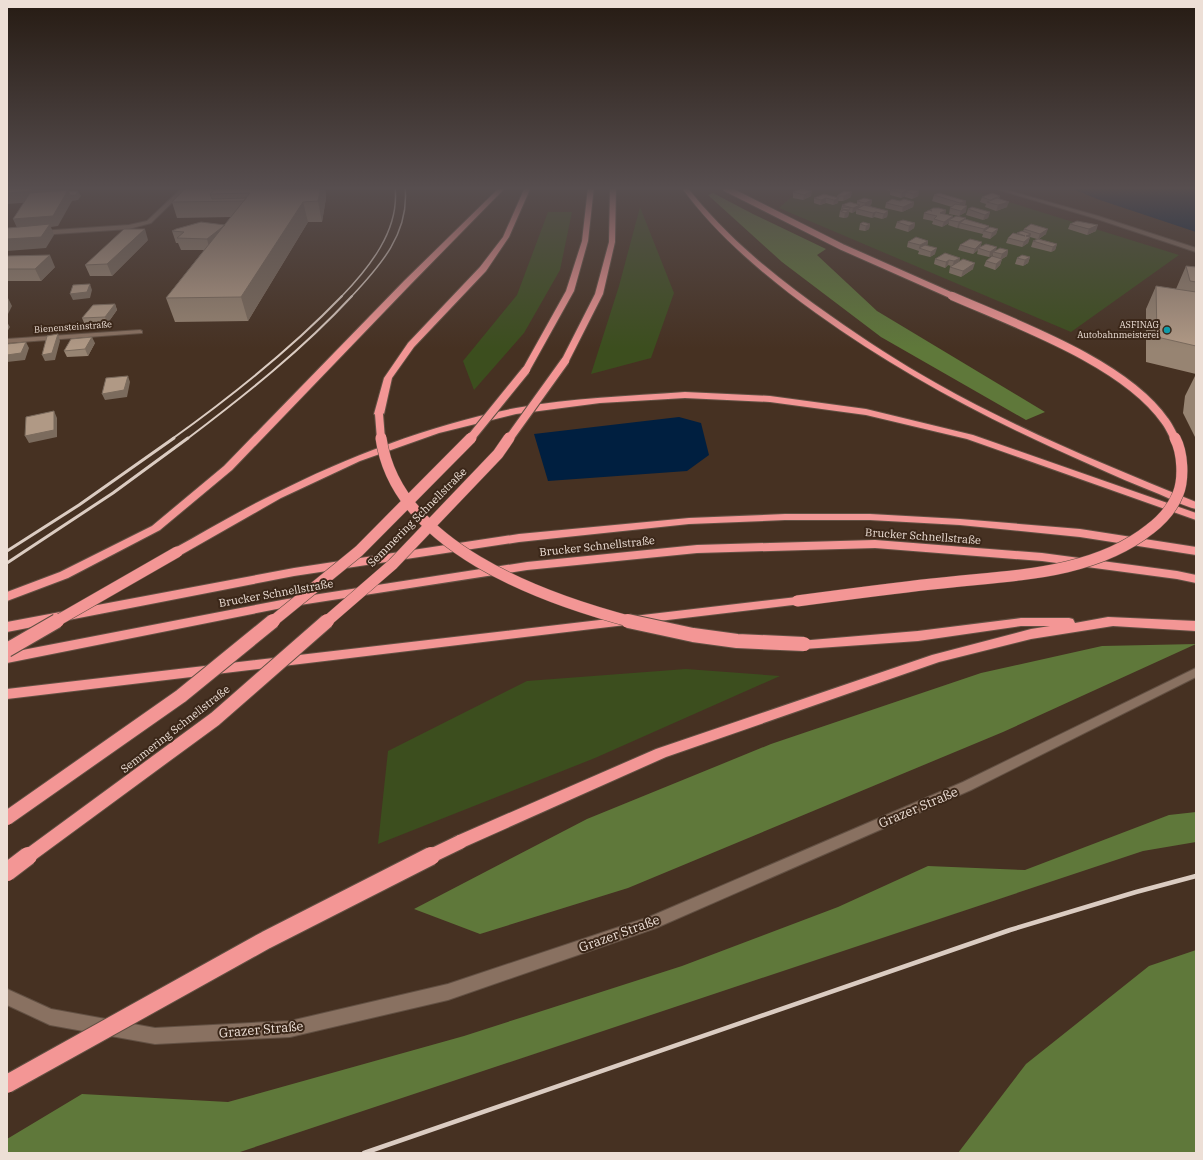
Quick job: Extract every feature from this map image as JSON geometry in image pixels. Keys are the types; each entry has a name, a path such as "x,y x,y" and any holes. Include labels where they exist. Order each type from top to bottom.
{"highway":[{"path":"7,597 64,575 156,528 228,468 449,241"},
{"path":"503,241 483,269 411,345 388,378 379,414 380,439 387,464 397,486 418,513 472,558 514,581 553,599 605,616 672,631 738,641 804,644 918,636 1021,622 1115,621 1196,626"},
{"name":"Semmering Schnellstraße","path":"7,818 181,696 359,551 465,446 526,370 570,291 586,241"},
{"name":"Semmering Schnellstraße","path":"7,872 215,719 393,564 498,454 565,361 599,294 612,241"},
{"path":"734,241 779,282 854,337 952,396 1053,446 1196,506"},
{"path":"7,694 796,601 1045,570 1092,560 1127,546 1150,531 1166,515 1176,501 1182,479 1181,458 1174,437 1164,421 1148,402 1129,384 1078,352 830,241"},
{"path":"7,650 176,552 277,496 356,459 436,432 516,411 600,400 685,395 770,399 866,412 970,437 1196,517"},
{"name":"Brucker Schnellstraße","path":"7,627 294,572 518,538 689,521 793,517 870,518 960,522 1080,533 1196,551"},
{"name":"Brucker Schnellstraße","path":"7,658 287,603 527,566 697,549 875,544 1042,557 1177,575 1196,579"},
{"path":"7,1084 266,940 460,842 661,753 937,658 1031,634 1115,621"}],"street":[{"path":"1169,241 1196,250"},
{"name":"Bienensteinstraße","path":"7,341 140,332"},
{"name":"Grazer Straße","path":"7,997 50,1017 155,1036 290,1029 448,992 651,923 967,786 1196,672"}],"green space":[{"path":"537,241 566,241 560,270 524,333 474,390 463,361 517,295"},
{"path":"631,241 653,241 674,293 651,358 591,374 619,286"},
{"path":"759,241 810,241 826,249 817,255 877,311 1045,412 1026,420 881,337 782,262"},
{"path":"857,241 1135,241 1179,255 1071,332"},
{"path":"1196,644 1003,732 628,888 480,934 414,909 587,819 771,744 981,673 1102,646"},
{"path":"686,669 780,676 595,758 378,844 388,751 527,681"},
{"path":"1196,812 1196,842 1143,851 237,1153 7,1153 7,1139 82,1094 228,1102 464,1036 682,966 838,907 928,866 1025,870 1169,815"},
{"path":"1196,950 1196,1153 958,1153 1026,1064 1149,966"}],"water":[{"path":"679,417 701,423 709,455 687,471 548,481 534,434"}],"building":[{"path":"111,241 132,241 107,264 85,265"},
{"path":"211,241 277,241 241,297 166,298"},
{"path":"909,241 928,241 920,245 908,242"},
{"path":"966,241 982,242 975,249 960,245"},
{"path":"1033,241 1046,241 1057,244 1053,247"},
{"path":"986,244 997,247 990,252 978,248"},
{"path":"925,245 937,248 931,252 919,248"},
{"path":"1000,248 1008,250 1002,254 993,252"},
{"path":"945,253 960,258 954,261 949,260 946,262 935,259"},
{"path":"50,255 35,269 7,269 7,256"},
{"path":"1022,255 1030,257 1025,260 1017,258"},
{"path":"992,256 1002,259 996,264 986,261"},
{"path":"963,259 975,263 963,271 950,267"},
{"path":"1186,266 1196,267 1196,282 1190,281"},
{"path":"90,284 87,292 70,294 73,285"},
{"path":"1156,286 1196,292 1196,346 1157,337"},
{"path":"115,304 105,317 82,318 93,305"},
{"path":"58,334 52,353 42,355 47,336"},
{"path":"92,337 85,349 64,351 71,339"},
{"path":"26,342 21,353 7,355 7,344"},
{"path":"128,376 124,390 102,394 106,378"},
{"path":"54,411 54,430 25,436 26,417"}],"railway":[{"path":"342,296 372,261 383,241"},
{"path":"351,297 382,261 394,241"},
{"path":"172,439 217,406 282,353 323,316 342,296"},
{"path":"187,439 230,406 293,353 352,296"},
{"path":"7,551 79,505 174,438"},
{"path":"7,563 113,493 188,438"},
{"path":"364,1153 1010,930 1136,892 1196,876"}],"place":[{"name":"ASFINAG Autobahnmeisterei","path":"1167,330"}]}
